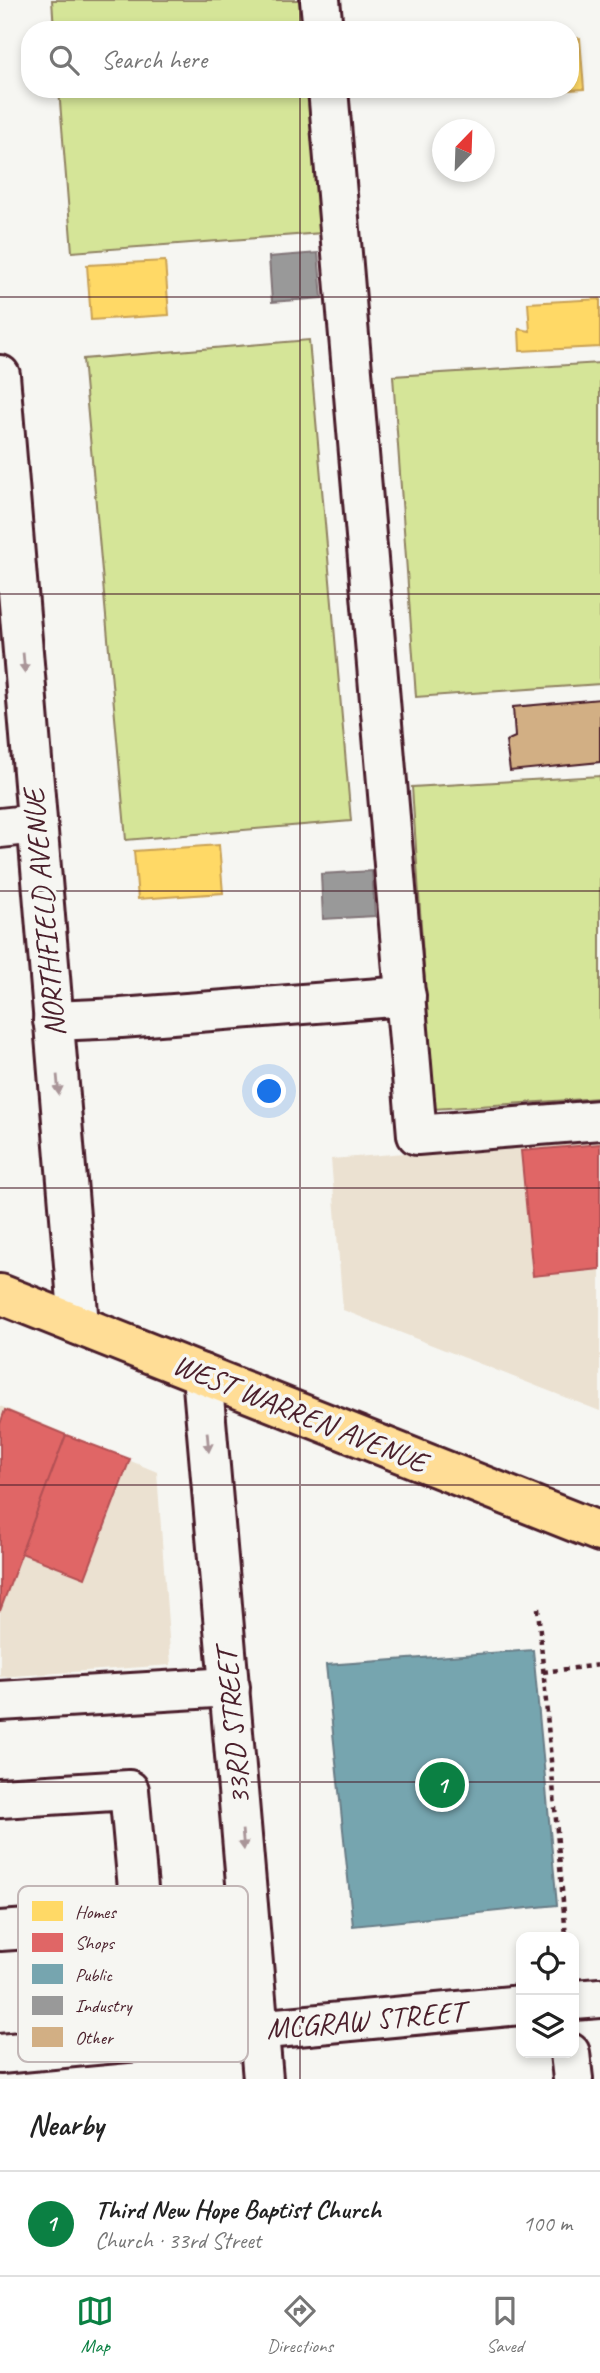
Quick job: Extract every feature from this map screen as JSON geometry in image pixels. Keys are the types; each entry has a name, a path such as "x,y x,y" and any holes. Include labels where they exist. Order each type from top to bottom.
{"main road":[{"name":"WEST WARREN AVENUE","path":"0,1294 600,1532"}],"street":[{"path":"320,0 322,21"},
{"path":"329,98 417,1135 600,1120"},
{"name":"NORTHFIELD AVENUE","path":"0,375 18,826 53,1021 79,1325"},
{"path":"53,1021 406,996"},
{"name":"33RD STREET","path":"202,1374 246,1886"},
{"path":"0,1701 230,1687"},
{"path":"0,1798 129,1790 138,1886"},
{"name":"33RD STREET","path":"248,1908 263,2079"},
{"path":"0,1931 18,1930"},
{"path":"579,2000 600,1998"},
{"name":"MCGRAW STREET","path":"248,2031 516,2005"},
{"name":"MCGRAW STREET","path":"0,2054 18,2052"},
{"path":"570,2058 572,2079"}],"path":[{"path":"538,1608 566,1932"},
{"path":"543,1672 599,1665"}],"shaded area":[{"path":"600,1137 600,1411 343,1310 331,1159"},
{"path":"0,1406 157,1472 171,1665 0,1677"}],"green space":[{"path":"52,0 304,0 305,21 53,21"},
{"path":"60,98 312,98 322,233 72,252"},
{"path":"309,340 351,821 126,840 83,359"},
{"path":"600,363 600,684 416,697 393,376"},
{"path":"600,776 600,1098 433,1109 412,787"}],"building: Homes":[{"path":"579,38 584,89 579,89"},
{"path":"165,261 169,315 91,320 87,265"},
{"path":"600,299 600,347 520,351 519,329 530,331 528,303"},
{"path":"219,845 223,893 138,899 134,851"}],"building: Shops":[{"path":"600,1144 600,1269 533,1276 521,1151"},
{"path":"5,1410 66,1435 0,1611 0,1424"},
{"path":"66,1435 130,1459 85,1578 21,1553"}],"building: Public":[{"path":"533,1650 557,1905 353,1926 326,1665"}],"building: Industry":[{"path":"318,253 322,298 272,302 269,257"},
{"path":"372,871 375,916 323,919 321,874"}],"building: Other":[{"path":"600,699 600,762 510,771 506,741 515,737 513,707"}],"place":[{"name":"Third New Hope Baptist Church","path":"442,1785"}]}
